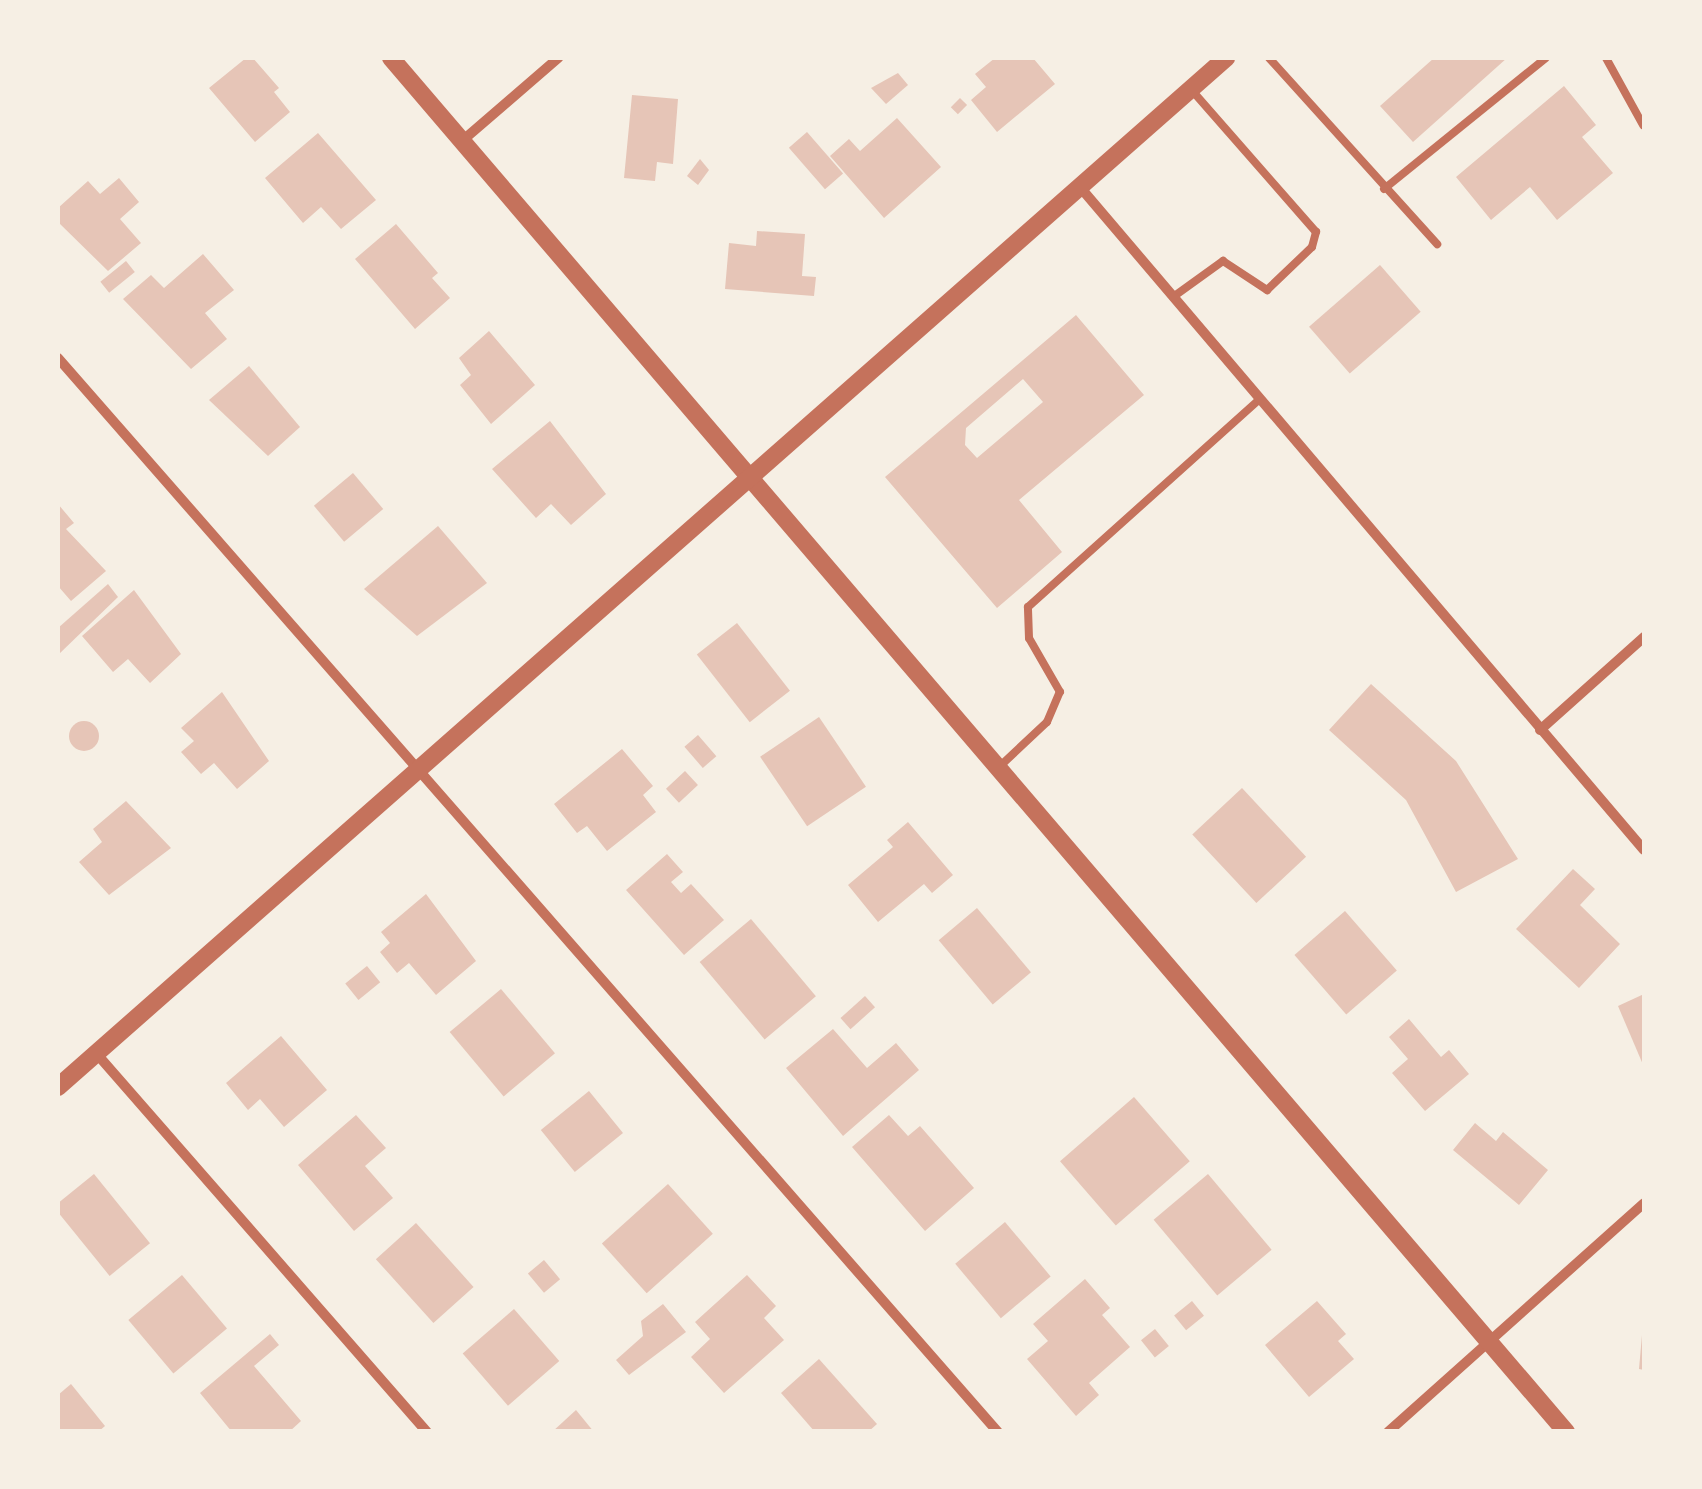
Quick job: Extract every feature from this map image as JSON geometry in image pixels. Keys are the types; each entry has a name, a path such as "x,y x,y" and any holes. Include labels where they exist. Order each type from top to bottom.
{"street":[{"path":"391,58 1566,1432"},
{"path":"462,141 558,58"},
{"path":"58,1087 1226,58"},
{"path":"1080,187 1644,850"},
{"path":"58,358 998,1432"},
{"path":"1540,730 1644,636"},
{"path":"96,1053 427,1432"},
{"path":"1388,1432 1644,1203"}],"lane":[{"path":"1269,58 1437,244"},
{"path":"1384,189 1546,58"},
{"path":"1606,58 1643,125"},
{"path":"1174,297 1223,262 1267,290 1312,247 1316,232 1191,89"},
{"path":"998,768 1047,722 1060,692 1028,638 1028,607 1260,400"}],"building":[{"path":"246,58 253,58 279,88 274,92 290,112 255,142 209,88"},
{"path":"995,58 1033,58 1055,84 997,132 971,100 986,87 975,74"},
{"path":"1434,58 1507,58 1413,142 1380,106"},
{"path":"898,73 908,85 886,104 871,88"},
{"path":"1564,86 1596,125 1582,137 1613,173 1557,220 1530,187 1491,220 1456,177"},
{"path":"632,95 678,99 673,164 657,162 655,181 624,178"},
{"path":"960,98 967,105 958,114 951,107"},
{"path":"897,118 941,167 884,218 830,156 849,139 860,151"},
{"path":"807,132 843,174 825,189 789,148"},
{"path":"318,133 376,200 341,229 321,207 303,223 265,178"},
{"path":"700,159 709,170 698,185 687,176"},
{"path":"119,178 139,202 120,219 141,243 108,271 58,222 58,208 88,181 100,194"},
{"path":"396,224 438,273 432,278 450,298 415,329 355,259"},
{"path":"757,231 805,234 802,276 816,277 814,296 725,289 729,243 756,246"},
{"path":"203,254 234,290 205,313 227,339 191,369 123,299 151,275 164,288"},
{"path":"126,261 135,272 109,293 100,282"},
{"path":"1380,265 1421,312 1350,373 1309,327"},
{"path":"1076,315 1144,395 1019,500 1062,552 997,608 885,477","holes":["1023,379 1043,402 977,458 965,445 966,428"]},
{"path":"489,331 535,385 491,424 460,385 471,375 459,358"},
{"path":"249,366 300,427 268,456 209,400"},
{"path":"550,421 606,494 571,525 551,504 536,518 492,469"},
{"path":"353,473 383,509 344,542 314,506"},
{"path":"58,504 74,523 66,529 106,571 71,601 58,586"},
{"path":"438,526 487,583 417,636 364,589"},
{"path":"108,584 118,597 58,655 58,628"},
{"path":"134,590 181,654 150,683 128,659 113,672 82,636"},
{"path":"737,623 790,691 750,722 697,654"},
{"path":"1371,684 1456,761 1518,859 1456,892 1406,800 1329,730"},
{"path":"222,692 269,761 237,789 214,763 201,774 181,752 194,741 181,728"},
{"path":"819,717 866,787 807,826 760,757"},
{"path":"84,721 95,725 99,736 95,747 84,751 73,747 69,736 73,725"},
{"path":"698,735 716,756 703,768 684,747"},
{"path":"622,749 653,786 643,795 656,812 607,851 587,826 577,833 554,804"},
{"path":"685,771 698,785 679,803 666,789"},
{"path":"1242,788 1306,857 1256,903 1192,834"},
{"path":"126,801 171,848 109,895 79,862 102,842 93,829"},
{"path":"908,822 953,875 932,893 924,884 878,922 848,885 893,847 887,840"},
{"path":"667,854 683,872 671,882 681,893 691,884 724,920 684,955 626,890"},
{"path":"1573,869 1595,889 1580,905 1620,944 1579,988 1516,929"},
{"path":"426,894 476,961 436,995 409,963 397,973 380,952 390,943 381,932"},
{"path":"977,908 1031,972 993,1004 939,940"},
{"path":"1345,911 1397,971 1346,1015 1294,955"},
{"path":"751,919 816,996 765,1039 700,962"},
{"path":"367,966 380,982 358,1000 345,984"},
{"path":"501,989 555,1053 504,1096 450,1032"},
{"path":"1644,994 1644,1067 1618,1006"},
{"path":"865,996 875,1007 851,1029 840,1018"},
{"path":"1409,1019 1441,1057 1449,1050 1469,1074 1425,1111 1392,1073 1408,1059 1389,1037"},
{"path":"833,1029 867,1068 896,1043 919,1070 843,1136 786,1068"},
{"path":"281,1036 327,1090 284,1127 260,1099 248,1110 226,1083"},
{"path":"589,1091 623,1133 575,1172 541,1130"},
{"path":"1134,1097 1190,1161 1116,1225 1060,1161"},
{"path":"356,1115 386,1148 365,1166 393,1198 354,1231 298,1165"},
{"path":"889,1115 908,1136 920,1126 974,1188 925,1231 852,1147"},
{"path":"1475,1123 1496,1141 1503,1132 1548,1170 1519,1205 1453,1150"},
{"path":"94,1174 150,1243 110,1276 58,1212 58,1203"},
{"path":"1208,1174 1272,1250 1217,1295 1154,1220"},
{"path":"668,1184 713,1234 647,1293 602,1244"},
{"path":"1005,1222 1051,1276 1001,1318 955,1264"},
{"path":"416,1223 474,1287 433,1323 376,1259"},
{"path":"544,1260 560,1279 544,1293 528,1273"},
{"path":"182,1275 227,1329 173,1374 128,1320"},
{"path":"747,1275 776,1306 764,1318 784,1340 724,1393 691,1357 710,1339 695,1322"},
{"path":"1085,1279 1110,1308 1102,1315 1130,1347 1089,1383 1099,1395 1076,1416 1027,1359 1048,1341 1033,1324"},
{"path":"1192,1301 1204,1316 1186,1330 1174,1315"},
{"path":"1317,1301 1346,1334 1338,1341 1354,1359 1309,1397 1265,1345"},
{"path":"663,1304 686,1332 629,1375 616,1360 643,1336 641,1321"},
{"path":"514,1309 559,1361 508,1406 463,1354"},
{"path":"1155,1329 1169,1346 1155,1357 1141,1340"},
{"path":"270,1334 279,1345 254,1366 301,1421 289,1432 232,1432 200,1393"},
{"path":"1644,1335 1644,1370 1639,1369"},
{"path":"819,1359 877,1424 868,1432 815,1432 781,1393"},
{"path":"71,1384 105,1426 98,1432 58,1432 58,1395"},
{"path":"576,1410 594,1432 552,1432"}]}
